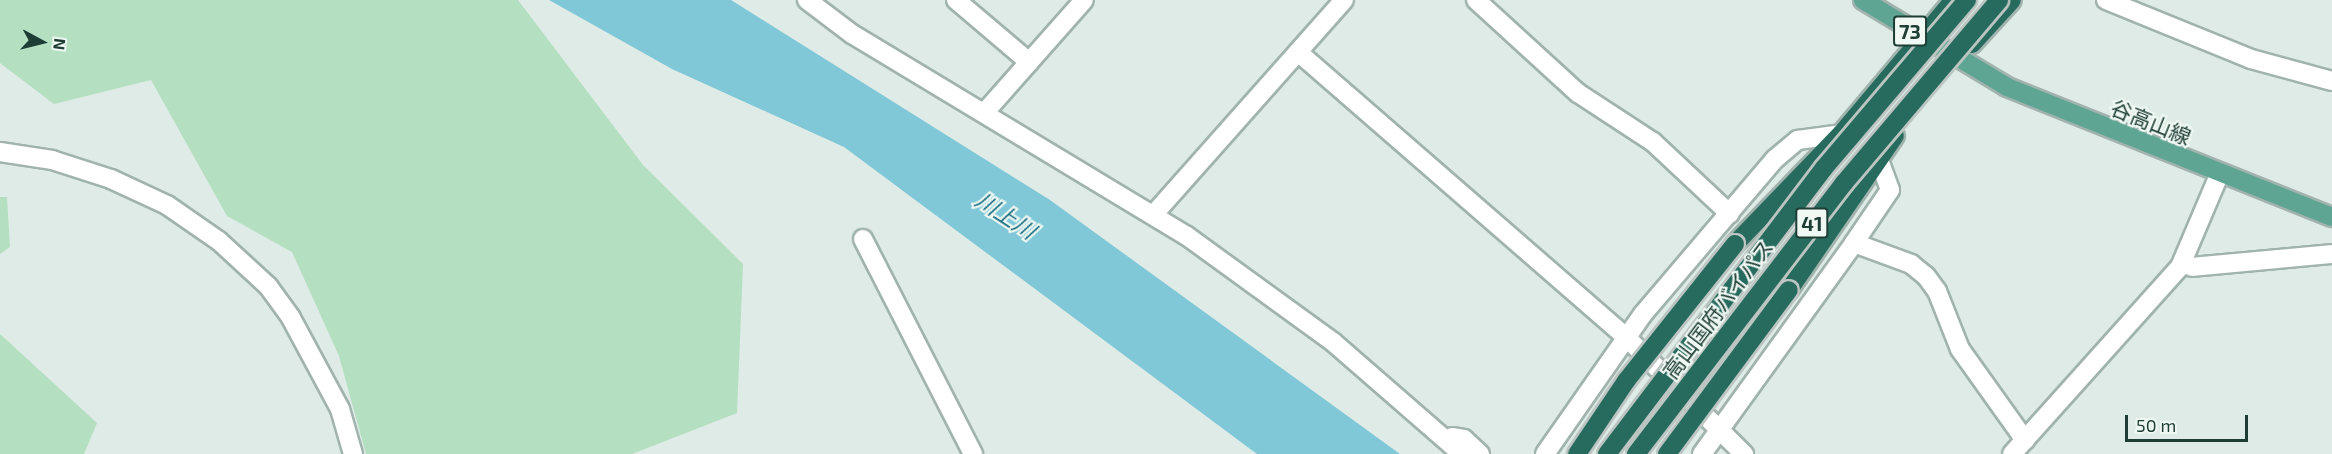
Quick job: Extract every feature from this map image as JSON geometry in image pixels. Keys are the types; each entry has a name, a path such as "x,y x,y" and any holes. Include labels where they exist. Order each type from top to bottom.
{"highway":[{"name":"41","path":"1578,454 1626,381 1734,244 1841,134 1954,0"},
{"name":"高山国府バイパス","path":"1606,454 1824,168 1967,0"},
{"name":"高山国府バイパス","path":"1636,454 1844,183 1999,0"},
{"name":"41","path":"1667,454 1789,290 1878,157 1958,60 2012,0"}],"main road":[{"name":"73","path":"1863,0 1958,60"},
{"name":"谷高山線","path":"1958,60 2007,87 2219,175 2332,217"}],"street":[{"path":"807,0 852,34 1154,214 1333,342 1462,454"},
{"path":"956,0 1029,62"},
{"path":"985,112 1084,0"},
{"path":"1154,214 1344,0"},
{"path":"1476,0 1578,93 1653,142 1730,214"},
{"path":"2106,0 2243,55 2332,81"},
{"path":"1298,51 1625,336 1722,428 1744,454"},
{"path":"1545,454 1625,336 1775,159 1798,140 1841,134"},
{"path":"0,152 52,160 111,179 167,205 219,241 268,286 291,318 339,409 353,454"},
{"path":"1702,454 1890,190 1878,157"},
{"path":"2012,454 2180,267 2219,175"},
{"path":"863,239 973,454"},
{"path":"1854,243 1911,264 1926,276 1937,291 1960,349 2025,440"},
{"path":"2192,267 2327,257"},
{"path":"1446,439 1464,439 1480,454"}],"green space":[{"path":"0,0 518,0 643,165 743,264 737,413 632,454 366,454 339,356 292,252 227,216 151,80 54,104 0,63"},
{"path":"0,197 7,197 10,247 0,254"},
{"path":"0,334 97,423 84,454 0,454"}],"water":[{"name":"川上川","path":"549,0 731,0 1050,200 1400,454 1257,454 844,147 672,69"}]}
